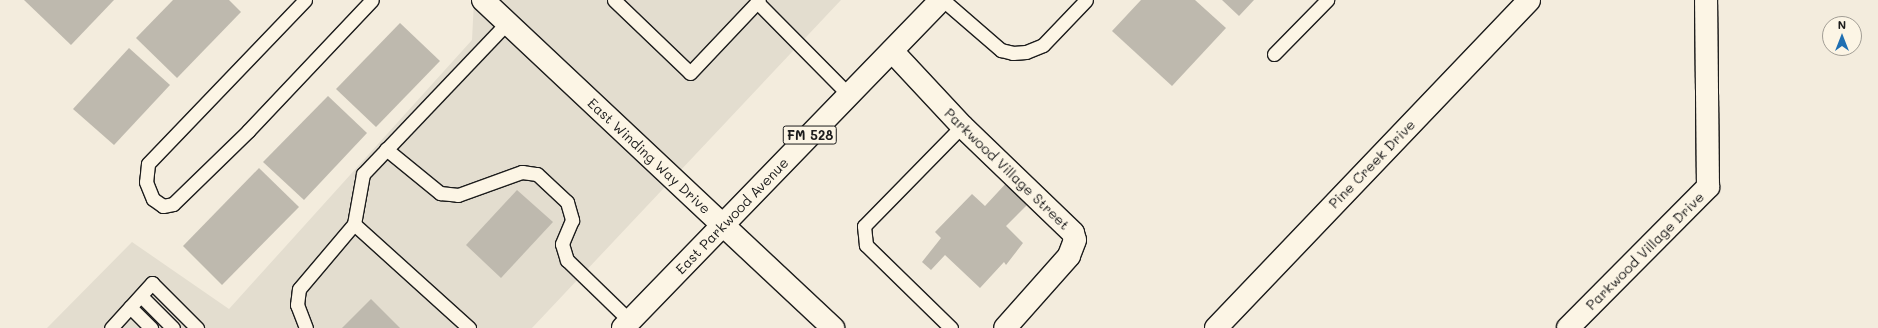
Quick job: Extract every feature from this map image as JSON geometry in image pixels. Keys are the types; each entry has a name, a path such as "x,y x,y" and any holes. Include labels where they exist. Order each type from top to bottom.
{"street":[{"name":"East Winding Way Drive","path":"483,0 833,328"},
{"name":"East Parkwood Avenue","path":"627,324 942,0"},
{"name":"Pine Creek Drive","path":"1216,328 1529,0"},
{"name":"Parkwood Village Drive","path":"1568,328 1708,187 1706,0"},
{"name":"Parkwood Village Street","path":"892,51 962,126 1073,233 1075,240 1069,256 1006,328"}],"lane":[{"path":"305,0 148,164 146,182 153,199 163,206 173,204 248,131 372,0"},
{"path":"614,0 690,73 758,1 849,95"},
{"path":"942,0 1001,50 1013,53 1026,52 1043,45 1086,0"},
{"path":"1274,54 1327,0"},
{"path":"306,328 299,315 299,289 354,224 363,174 507,23"},
{"path":"951,328 866,245 864,226 962,126"},
{"path":"386,150 440,193 458,195 522,172 537,174 567,202 572,220 562,244 567,260 627,324"},
{"path":"354,224 469,328"},
{"path":"116,326 130,307 152,283 197,328"},
{"path":"141,296 173,328"},
{"path":"130,307 151,328"}],"shaded area":[{"path":"474,0 841,0 532,328 47,328 132,242 229,309 472,40"}],"building":[{"path":"24,0 114,0 71,45"},
{"path":"173,0 229,0 241,12 177,78 136,38"},
{"path":"1141,0 1195,0 1226,28 1172,86 1112,31"},
{"path":"1222,0 1254,0 1239,16"},
{"path":"400,23 440,61 376,127 336,89"},
{"path":"129,48 170,85 114,145 73,109"},
{"path":"328,96 367,133 304,200 263,162"},
{"path":"259,168 299,207 222,285 183,246"},
{"path":"1010,179 1032,200 1006,226 1023,243 1006,265 1004,262 980,288 945,255 931,270 922,262 941,238 935,232 972,194 985,206"},
{"path":"517,190 553,222 501,278 466,245"},
{"path":"371,299 400,328 342,328"}]}
